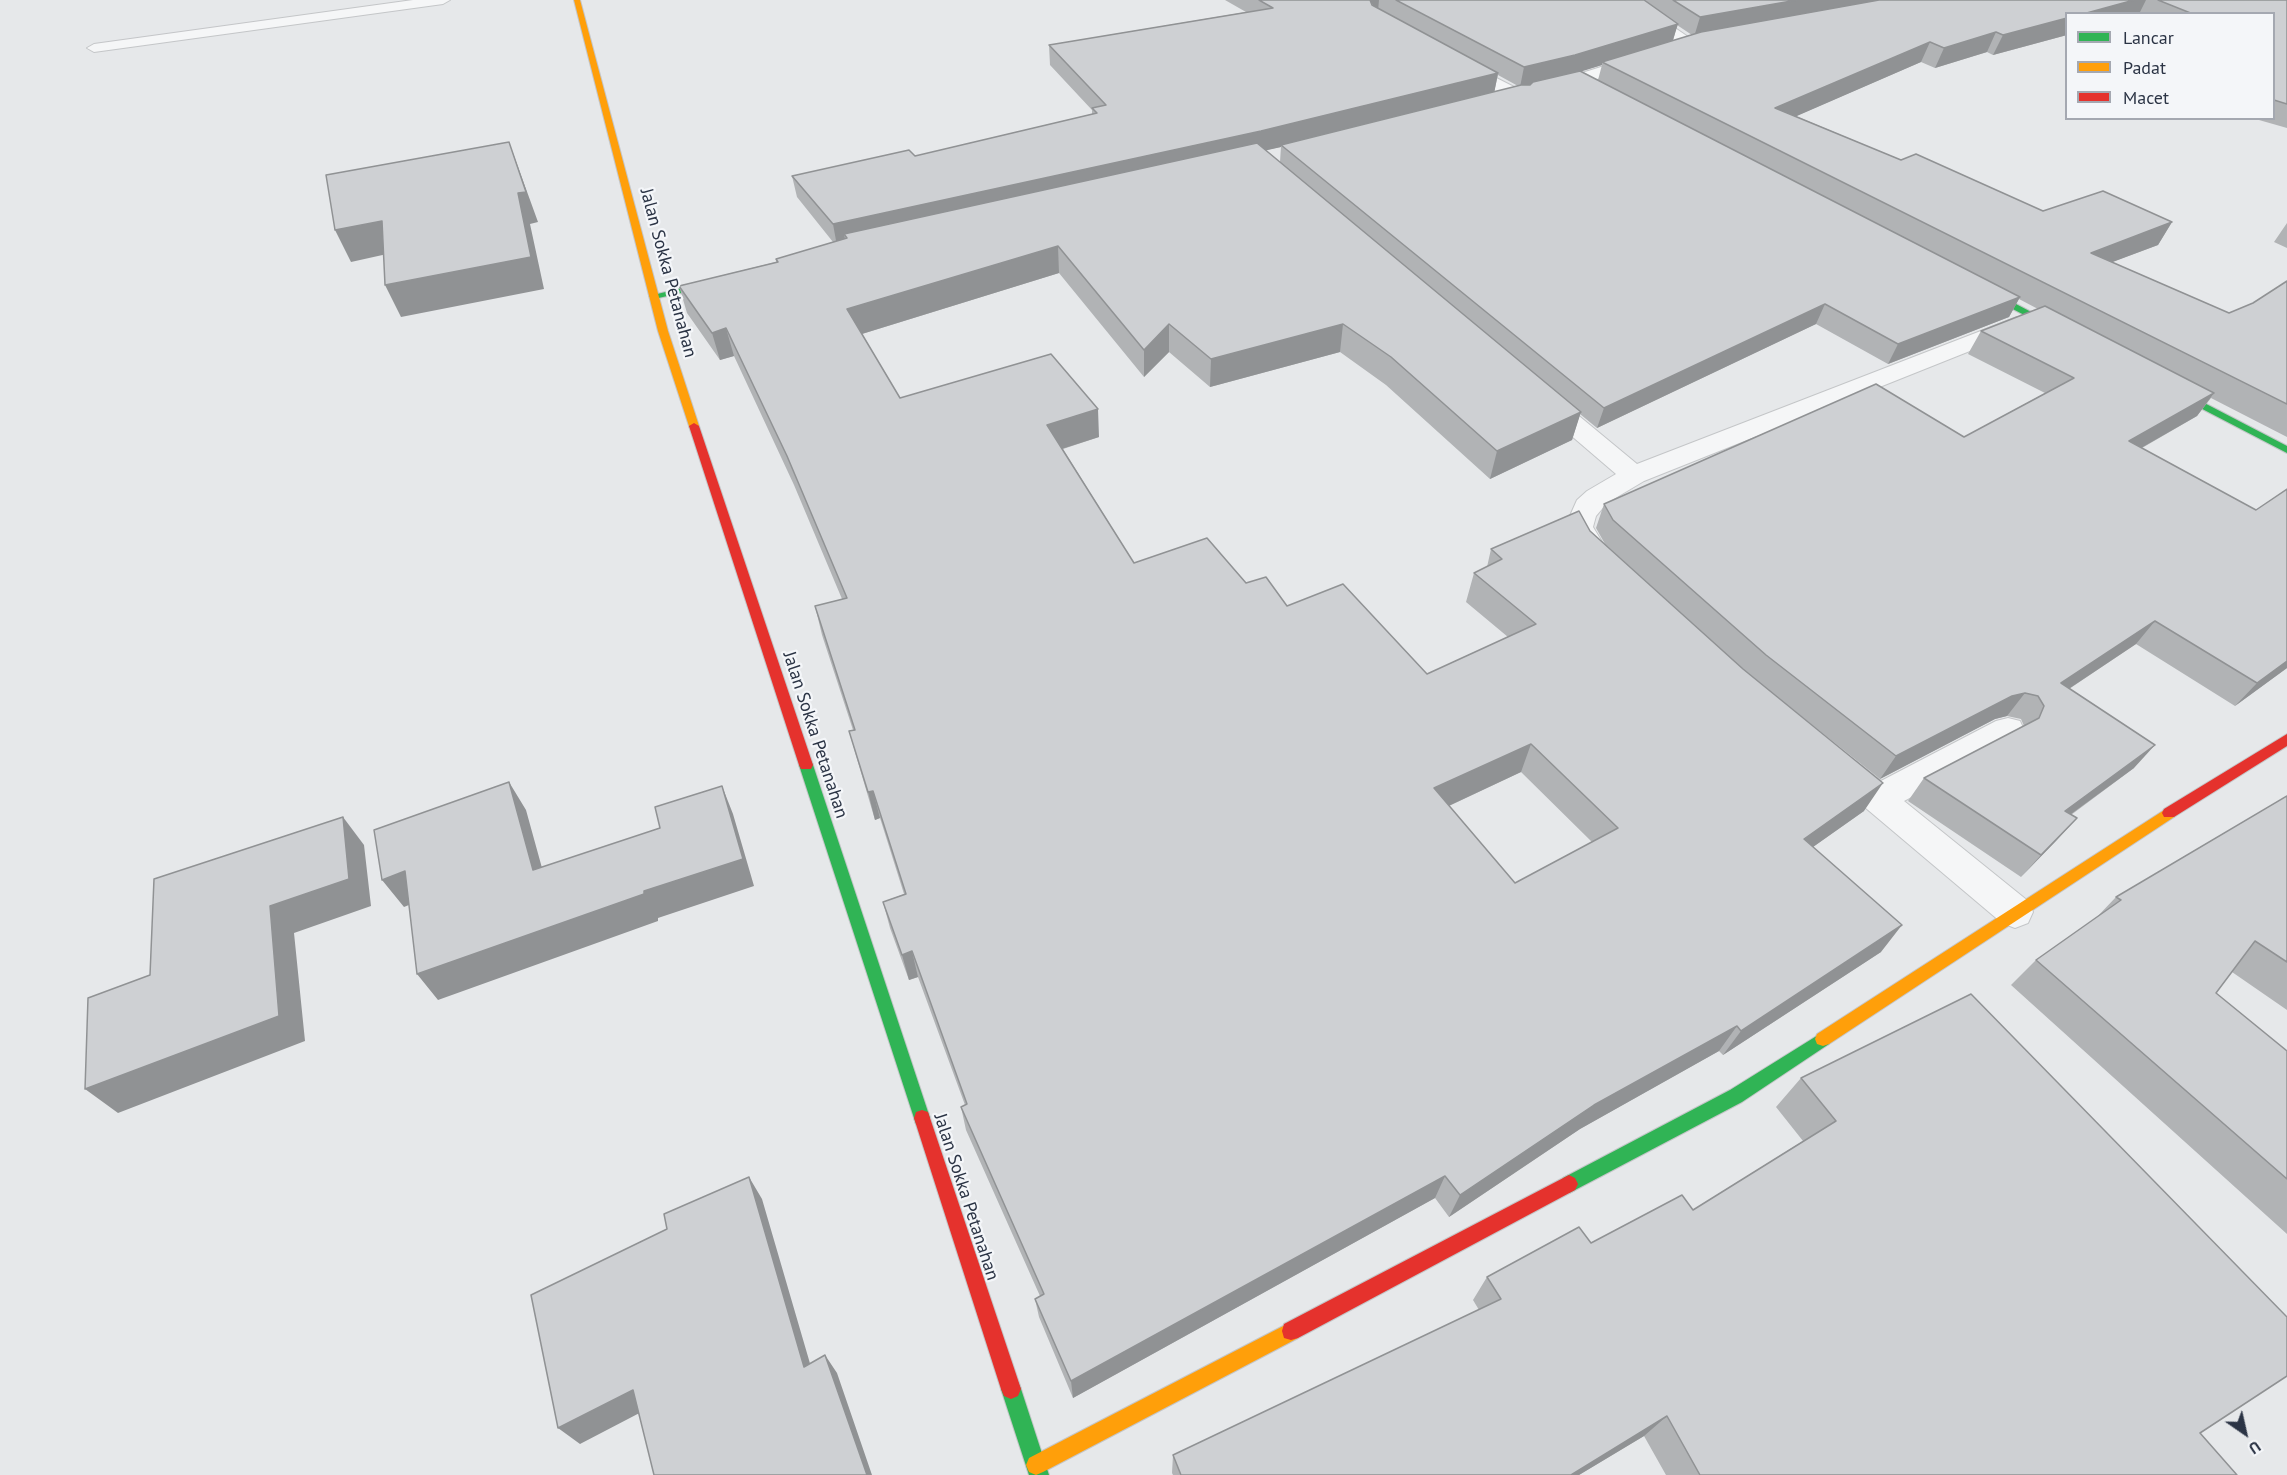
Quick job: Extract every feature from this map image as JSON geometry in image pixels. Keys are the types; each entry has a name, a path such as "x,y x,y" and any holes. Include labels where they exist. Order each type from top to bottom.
{"street":[{"name":"Jalan Sokka Petanahan","path":"577,0 654,296 1037,1470"},
{"path":"1623,0 1691,45"},
{"path":"1573,81 1711,40"},
{"path":"1438,52 1519,97"},
{"path":"1573,81 1599,90"},
{"path":"1500,101 1537,91"},
{"path":"654,296 734,278"},
{"path":"1961,278 2077,339"},
{"path":"1619,576 1592,552 1579,526 1587,506 1597,497 1634,475 2035,317"},
{"path":"2151,378 2287,450"},
{"path":"1525,383 1634,475"},
{"path":"1879,798 2008,730"},
{"path":"1037,1470 1736,1096 2015,912 2287,739"},
{"path":"1815,747 2015,912"}],"lane":[{"path":"94,48 443,0"}],"building":[{"path":"1259,0 1370,0 1372,5 1498,73 1261,131 833,224 792,176 909,150 915,156 1097,113 1092,108 1106,105 1049,45 1273,8"},
{"path":"1396,0 1644,0 1678,24 1575,55 1524,67"},
{"path":"1673,0 1797,0 1700,17"},
{"path":"1879,0 2134,0 2090,12 2065,12 2065,19 2003,35 1996,32 1944,48 1930,42 1775,108 1901,160 1916,154 2043,211 2103,191 2172,222 2091,253 2229,313 2253,303 2287,281 2287,404 1602,62 1701,32"},
{"path":"2158,0 2287,0 2287,104 2275,100 2275,12 2188,12"},
{"path":"1580,71 2020,297 1898,344 1825,304 1604,408 1281,145"},
{"path":"509,142 526,192 518,193 531,257 385,285 382,221 335,230 326,175"},
{"path":"1257,143 1581,412 1497,451 1391,357 1343,324 1211,359 1169,324 1144,350 1058,246 847,309 900,398 1051,354 1098,409 1047,425 1134,563 1207,538 1246,583 1266,577 1287,606 1343,584 1427,674 1536,624 1474,573 1502,559 1491,549 1579,511 1590,531 1743,669 1883,783 1804,839 1902,925 1741,1031 1737,1026 1594,1105 1460,1195 1445,1176 1071,1381 1035,1299 1044,1294 961,1107 967,1104 912,951 902,955 883,902 906,894 873,791 868,792 849,731 855,730 815,606 847,598 787,456 726,328 712,333 679,286 778,262 776,259 847,238 844,234","holes":["1531,744 1618,828 1515,883 1434,788"]},
{"path":"2045,306 2214,393 2129,441 2256,510 2287,489 2287,661 2257,683 2155,621 2061,683 2155,745 2065,811 2077,818 2041,855 1924,778 2039,718 2044,706 2038,696 2025,693 2012,696 1896,756 1766,655 1613,520 1604,504 1876,384 1964,437 2074,378 1981,331"},
{"path":"509,782 533,870 660,828 655,807 722,786 743,859 644,891 644,894 417,974 405,871 382,880 374,830"},
{"path":"2287,796 2287,962 2255,941 2216,993 2287,1051 2287,1179 2036,960 2121,900 2116,897"},
{"path":"343,817 349,879 270,906 279,1016 85,1089 88,998 150,975 154,879"},
{"path":"1971,994 2287,1317 2287,1376 2200,1433 2237,1475 1700,1475 1667,1416 1571,1475 1181,1475 1173,1455 1501,1299 1487,1277 1579,1227 1591,1243 1682,1195 1693,1210 1836,1121 1801,1078"},
{"path":"749,1177 804,1367 825,1355 867,1475 654,1475 633,1390 558,1428 531,1295 667,1229 664,1214"}],"traffic: fast":[{"path":"654,296 723,281"},
{"path":"1975,286 2068,334"},
{"path":"2164,385 2287,450"},
{"path":"806,765 922,1118"},
{"path":"1569,1184 1736,1096 1823,1039"},
{"path":"1011,1389 1039,1475"}],"traffic: slow":[{"path":"577,0 663,331 694,426"},
{"path":"1823,1039 2169,813"},
{"path":"1036,1465 1291,1331"}],"traffic: jam":[{"path":"694,426 806,765"},
{"path":"2169,813 2287,739"},
{"path":"922,1118 1011,1389"},
{"path":"1291,1331 1569,1184"}]}
